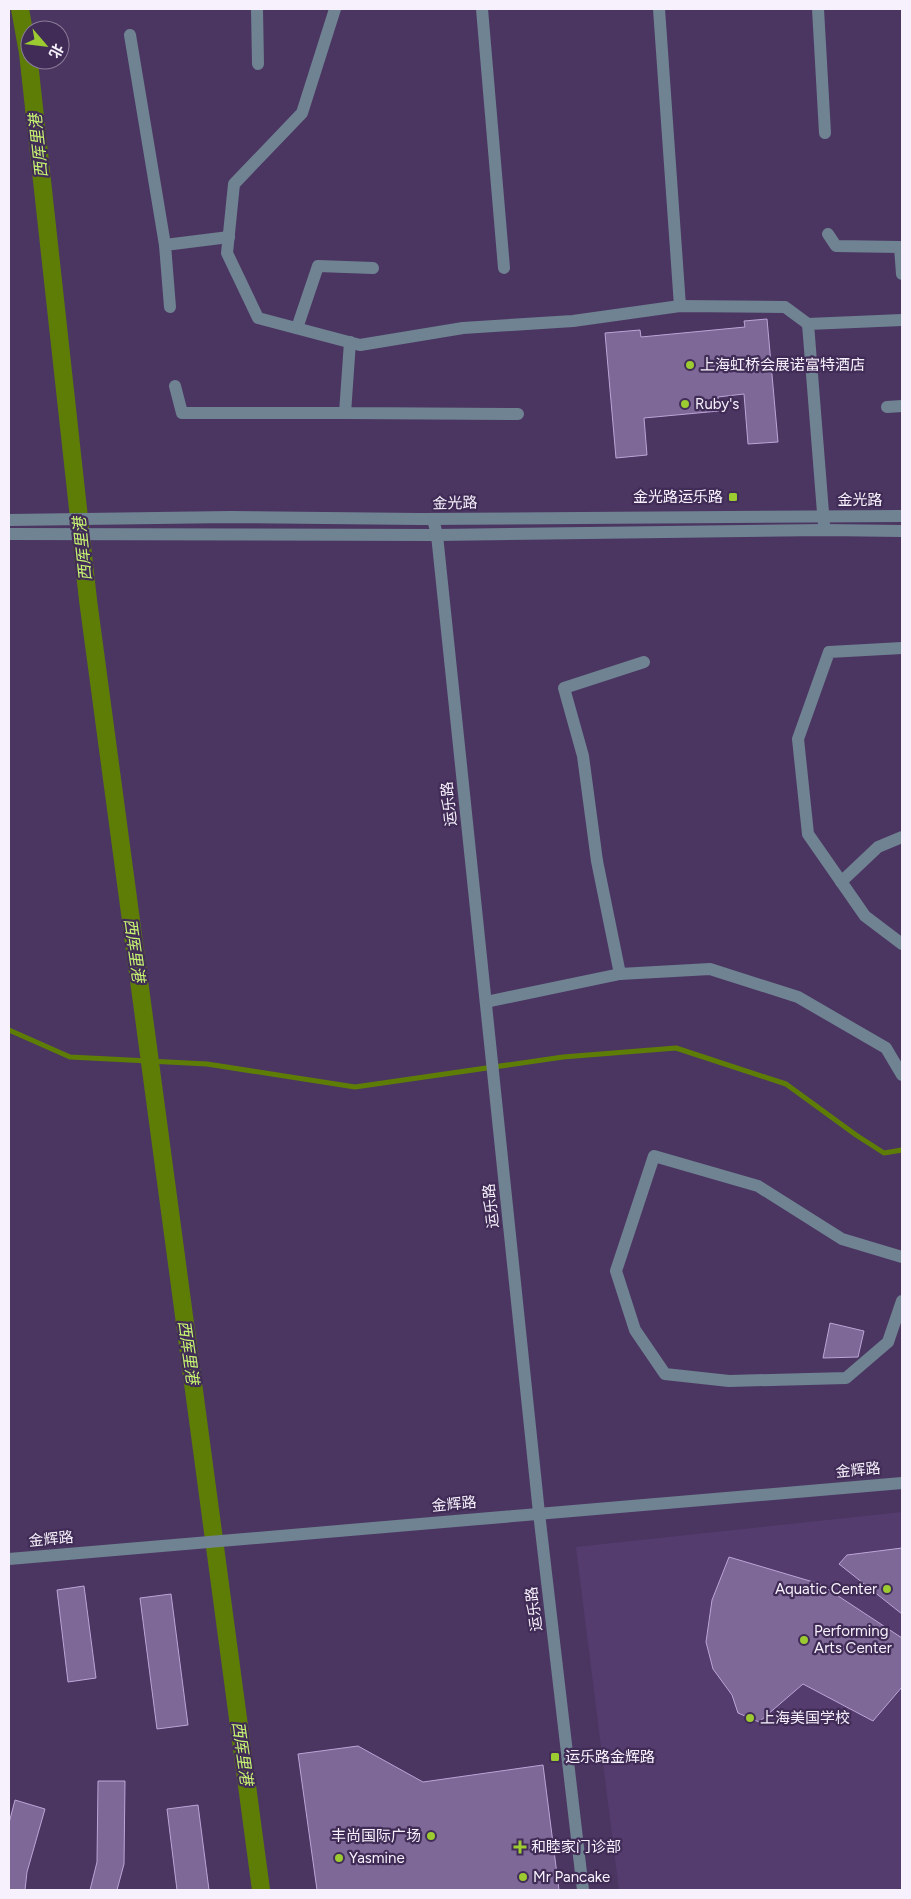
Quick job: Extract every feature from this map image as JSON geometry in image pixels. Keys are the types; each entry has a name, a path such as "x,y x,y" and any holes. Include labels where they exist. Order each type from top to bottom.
{"street":[{"path":"257,9 258,64"},
{"path":"335,9 302,113 234,184 227,253 258,318 360,345 463,328 573,321 680,306 785,307 808,324 902,320"},
{"path":"482,9 504,268"},
{"path":"659,9 680,306"},
{"path":"818,9 825,133"},
{"path":"130,35 165,245 170,307"},
{"path":"828,234 836,246 900,247 902,274"},
{"path":"165,245 229,237"},
{"path":"297,328 318,266 373,268"},
{"path":"808,324 825,530"},
{"path":"345,413 350,342"},
{"path":"175,386 182,413 518,414"},
{"path":"886,406 902,406"},
{"name":"金光路","path":"9,520 230,517 433,519 902,516"},
{"name":"运乐路","path":"433,519 437,534 539,1513 583,1890"},
{"name":"金光路","path":"9,534 902,531"},
{"path":"902,648 829,652 798,739 808,834 865,916 902,944"},
{"path":"620,974 597,861 583,756 564,688 644,662"},
{"path":"841,882 878,848 902,837"},
{"path":"486,1002 620,974 710,969 798,997 886,1048 902,1074"},
{"path":"902,1257 842,1239 758,1186 654,1156 616,1271 635,1330 665,1374 729,1382 846,1378 888,1342 902,1301"},
{"name":"金辉路","path":"9,1559 902,1483"}],"shaded area":[{"name":"上海美国学校","path":"902,1512 902,1890 619,1890 576,1547"}],"building":[{"name":"上海虹桥会展诺富特酒店","path":"767,319 778,442 748,444 744,394 718,397 719,411 644,418 647,455 616,458 605,333 640,330 641,337 745,327 744,321"},
{"path":"830,1323 864,1331 858,1357 823,1358"},
{"name":"Aquatic Center","path":"902,1548 902,1614 839,1564 847,1555"},
{"name":"Performing Arts Center","path":"729,1557 820,1584 902,1638 902,1687 873,1721 803,1684 759,1722 738,1713 732,1695 713,1669 706,1642 712,1600"},
{"path":"84,1586 96,1678 68,1682 57,1590"},
{"path":"171,1594 188,1725 157,1729 140,1598"},
{"name":"丰尚国际广场","path":"358,1746 423,1782 543,1765 559,1890 317,1890 298,1754"},
{"path":"98,1781 125,1781 124,1864 117,1890 90,1890 97,1862"},
{"path":"15,1800 45,1809 27,1872 25,1890 9,1890 9,1823"},
{"path":"198,1805 209,1890 177,1890 167,1809"}],"waterway":[{"name":"西厍里港","path":"20,9 28,53 88,600 261,1890"},
{"path":"9,1030 70,1057 207,1064 355,1087 563,1057 676,1048 786,1084 884,1153 902,1150"}],"place":[{"name":"上海虹桥会展诺富特酒店","path":"690,365"},
{"name":"Ruby's","path":"685,404"},
{"name":"金光路运乐路","path":"733,497"},
{"name":"Aquatic Center","path":"887,1589"},
{"name":"Performing Arts Center","path":"804,1640"},
{"name":"上海美国学校","path":"750,1718"},
{"name":"运乐路金辉路","path":"555,1757"},
{"name":"丰尚国际广场","path":"431,1836"},
{"name":"和睦家门诊部","path":"520,1847"},
{"name":"Yasmine","path":"339,1858"},
{"name":"Mr Pancake","path":"523,1877"}]}
